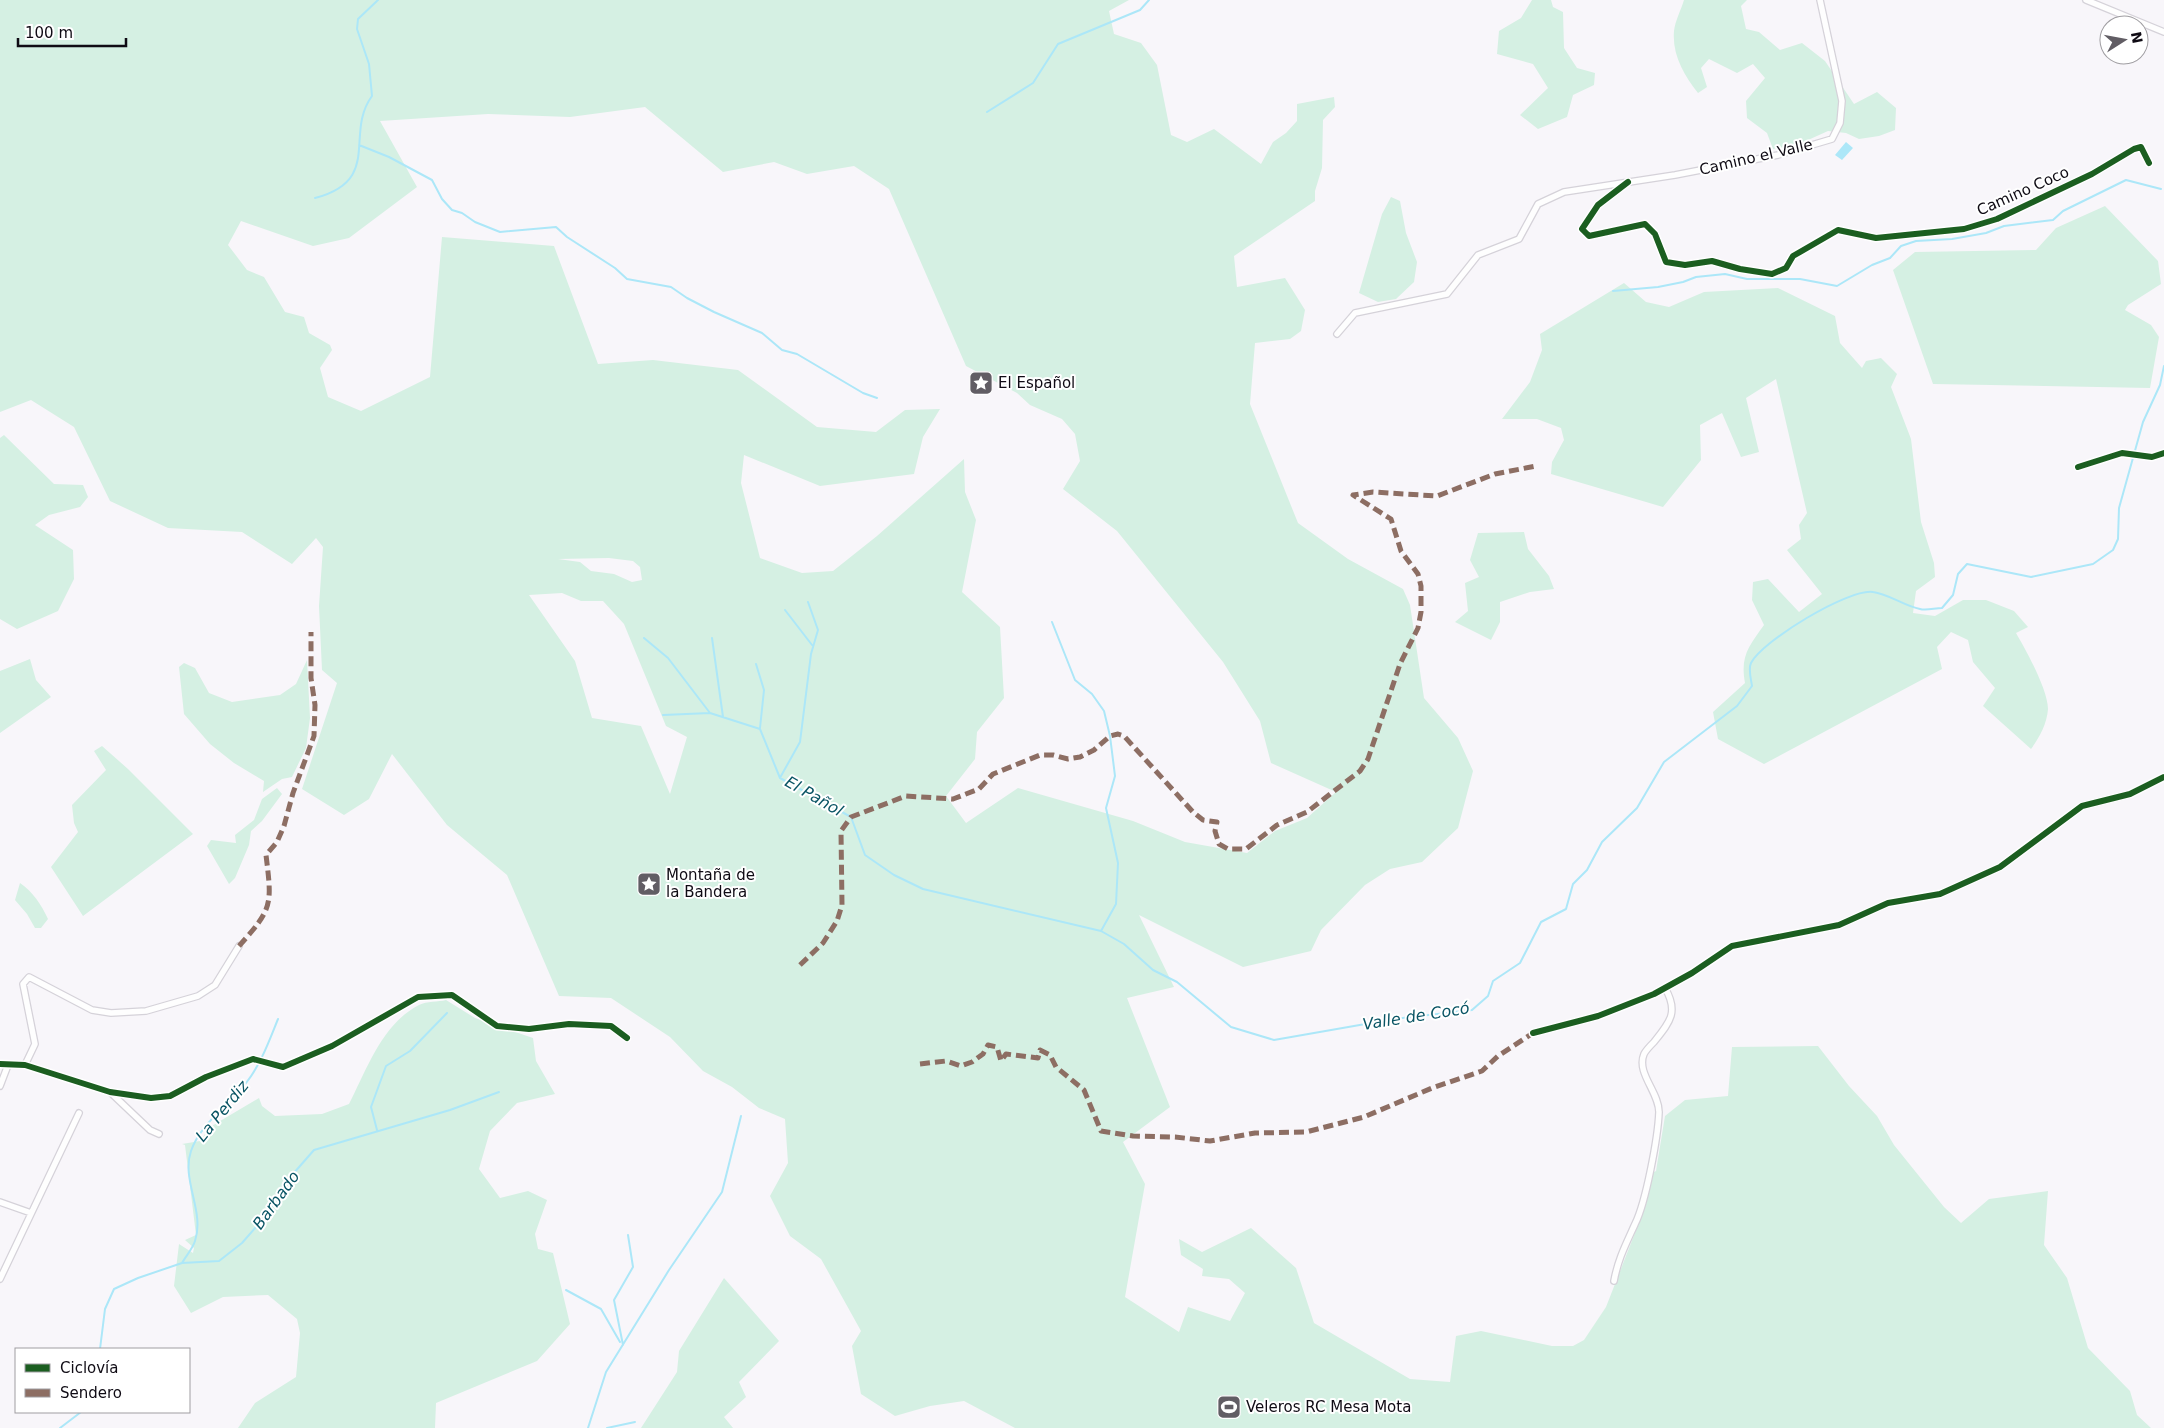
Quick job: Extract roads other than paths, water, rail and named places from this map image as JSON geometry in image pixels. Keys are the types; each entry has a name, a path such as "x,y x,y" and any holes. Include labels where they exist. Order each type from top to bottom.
{"street":[{"name":"Camino el Valle","path":"1628,182 1778,155 1832,139 1840,123 1842,101 1820,0"},
{"path":"2086,0 2164,32"},
{"name":"Camino Coco","path":"1628,182 1598,204 1582,229 1589,236 1646,224 1655,234 1666,262 1685,265 1712,261 1740,269 1772,274 1786,268 1793,256 1838,230 1876,238 1964,229 1997,219 2092,174 2134,149 2141,147 2149,163"},
{"path":"1337,334 1355,313 1447,294 1478,254 1519,239 1538,204 1564,192 1628,182"},
{"path":"2078,467 2122,453 2152,457 2164,453"},
{"path":"1534,1033 1598,1016 1665,988 1692,973 1732,946 1839,925 1888,903 1940,894 2000,866 2082,806 2130,794 2164,777"},
{"path":"25,1064 35,1044 23,984 29,977 92,1010 111,1013 146,1011 198,996 215,985 239,946"},
{"path":"1614,1281 1618,1260 1636,1224 1657,1130 1657,1101 1642,1067 1644,1054 1667,1024 1672,1012 1672,1001 1665,988"},
{"path":"0,1064 25,1064 110,1092 151,1098 170,1096 206,1077 253,1059 284,1068 332,1046 418,997 452,995 497,1026 529,1029 570,1024 610,1026 627,1038"},
{"path":"0,1086 8,1065"},
{"path":"110,1092 150,1130 159,1134"},
{"path":"0,1279 79,1113"},
{"path":"0,1202 31,1213"}],"water":[{"path":"1846,142 1853,148 1842,160 1835,155"}],"waterway":[{"path":"315,198 336,190 349,180 356,168 364,111 372,96 369,64 357,29 358,19 378,0"},
{"path":"987,112 1033,83 1058,44 1140,10 1149,0"},
{"path":"359,145 389,157 432,180 442,199 452,210 462,213 475,222 500,232 556,227 567,237 615,268 627,279 671,287 714,312 762,333 782,350 797,354 863,393 877,398"},
{"path":"1613,291 1658,287 1683,282 1696,277 1725,274 1747,279 1800,279 1837,286 1872,265 1890,258 1901,246 1916,241 1952,239 1986,233 2004,226 2053,220 2063,211 2126,180 2161,189"},
{"name":"Valle de Cocó","path":"1052,622 1075,680 1092,694 1104,711 1110,736 1115,776 1106,808 1118,863 1116,904 1101,931 1124,944 1153,970 1177,982 1231,1027 1274,1040 1394,1019 1472,1010 1488,996 1493,981 1520,963 1541,922 1566,909 1573,884 1587,870 1602,842 1637,808 1664,762 1737,706 1752,686 1751,663 1758,653 1771,642 1827,607 1861,593 1879,593 1922,610 1942,608 1953,595 1958,574 1967,564 2031,577 2093,564 2113,550 2118,539 2119,508 2143,422 2160,385 2164,366"},
{"path":"781,776 800,742 811,654 818,630 808,602"},
{"path":"785,610 812,645"},
{"name":"El Pañol","path":"644,638 668,658 710,713 760,729 780,778 851,817 865,855 894,875 923,889 1101,931"},
{"path":"712,638 723,717"},
{"path":"756,664 764,690 760,728"},
{"path":"663,715 710,713"},
{"path":"377,1130 371,1107 386,1066 410,1051 447,1013"},
{"name":"La Perdiz","path":"182,1263 194,1244 197,1230 197,1218 189,1173 191,1151 195,1141 208,1123 251,1076 278,1019"},
{"name":"Barbado","path":"100,1348 105,1309 114,1289 138,1278 182,1263 219,1261 242,1243 263,1219 293,1174 314,1150 450,1110 499,1092"},
{"path":"588,1428 606,1372 669,1270 722,1192 741,1116"},
{"path":"623,1345 614,1300 633,1267 628,1235"},
{"path":"566,1290 601,1309 620,1342"},
{"name":"Barbado","path":"60,1428 80,1413"},
{"path":"607,1428 635,1422"}],"place":[{"name":"El Español","path":"981,383"},
{"name":"Montaña de la Bandera","path":"649,884"},
{"name":"Veleros RC Mesa Mota","path":"1229,1407"}]}
